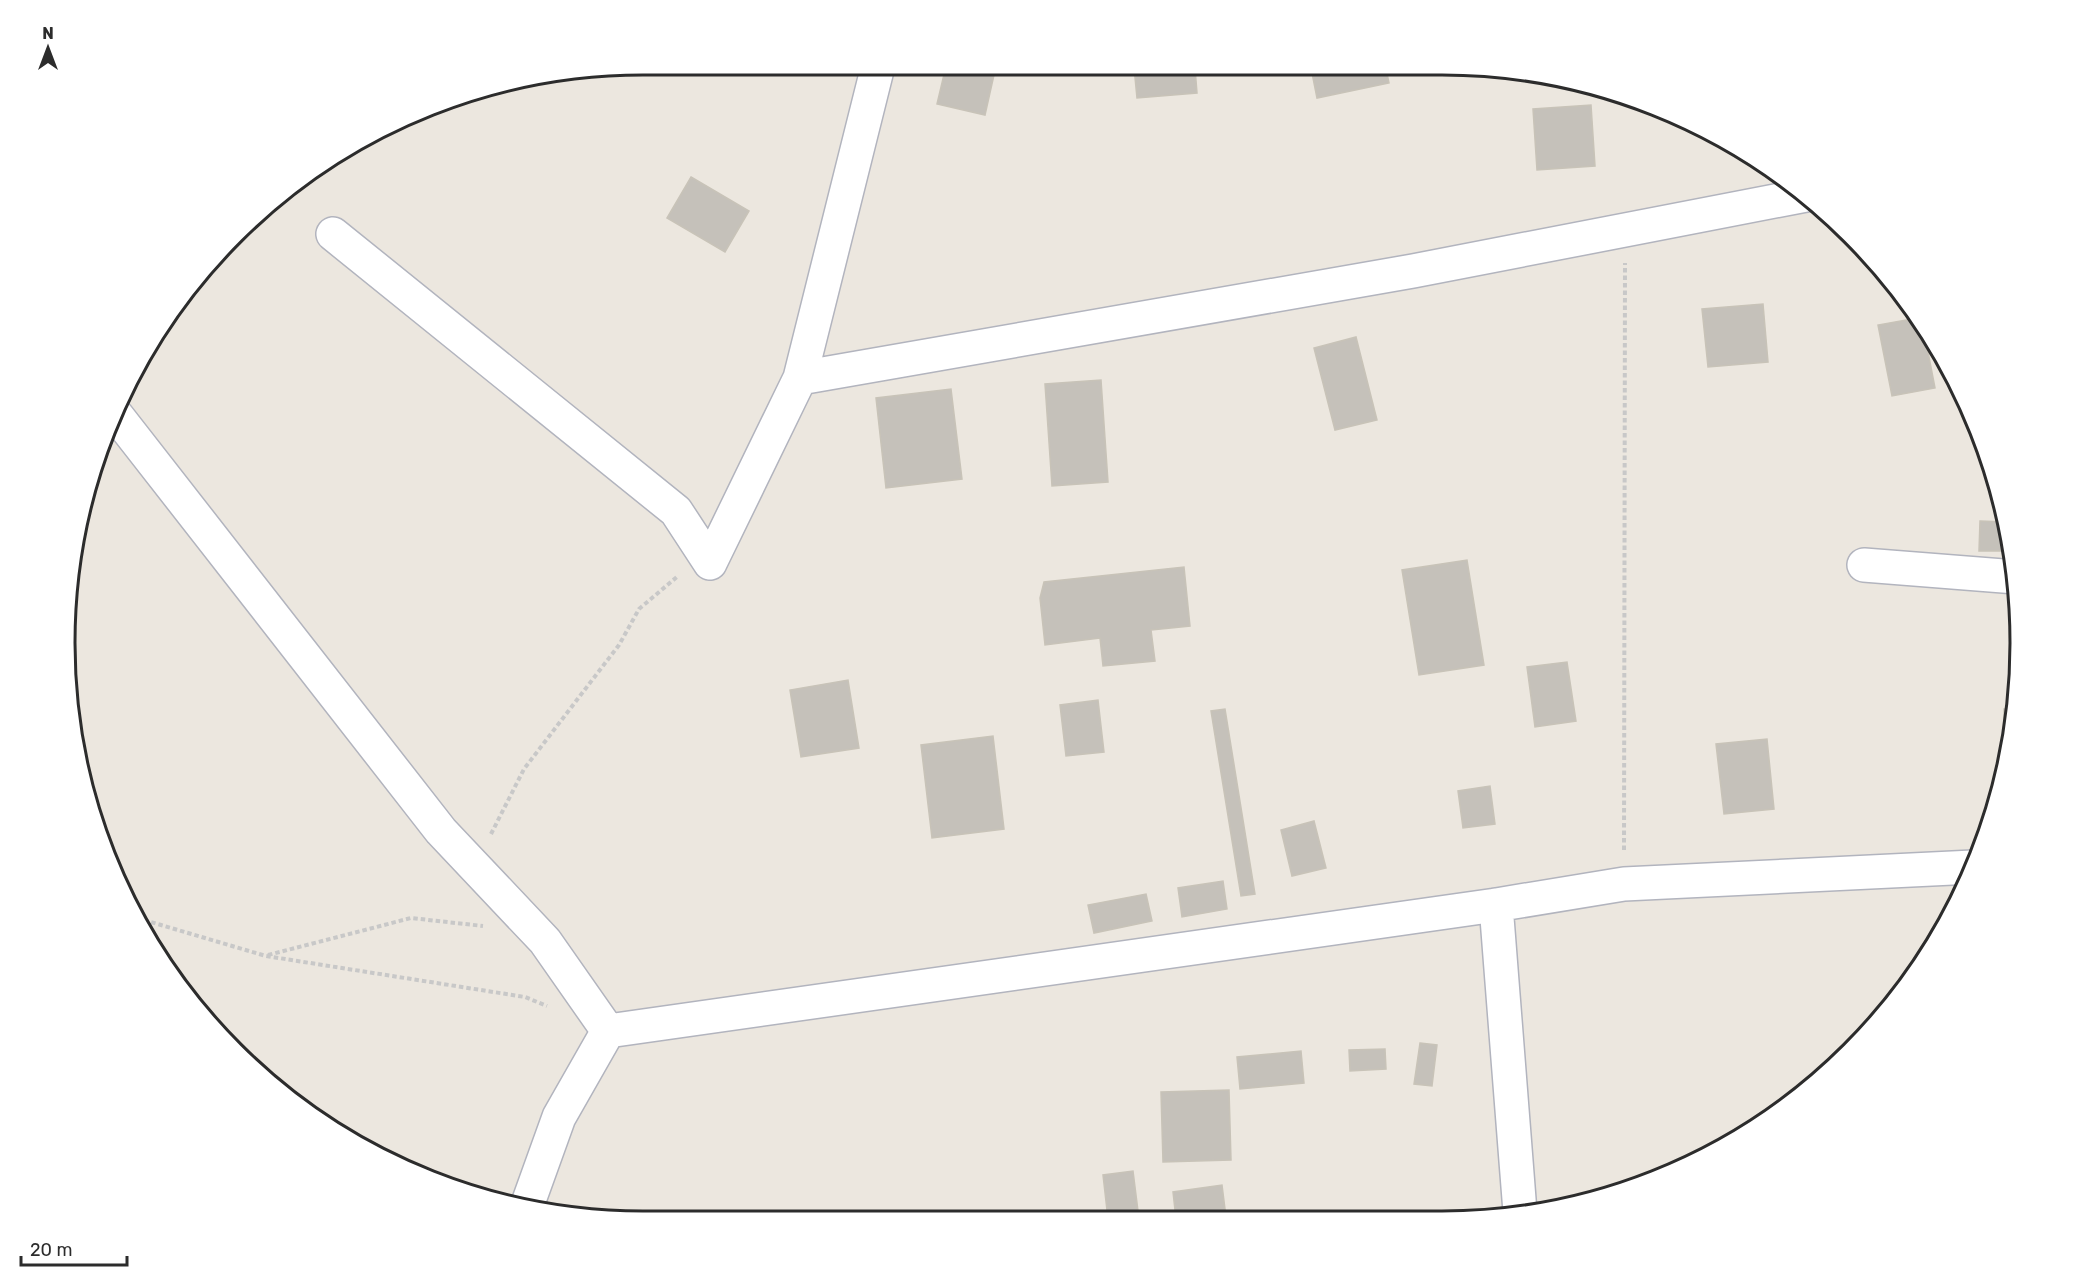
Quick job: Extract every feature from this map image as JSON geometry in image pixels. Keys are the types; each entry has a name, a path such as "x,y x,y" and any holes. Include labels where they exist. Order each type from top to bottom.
{"street":[{"path":"710,563 800,378 876,75"},
{"path":"800,378 1413,271 1794,197"},
{"path":"333,234 676,511 710,563"},
{"path":"121,421 441,831 545,941 608,1031"},
{"path":"1864,564 2006,576"},
{"path":"608,1031 1496,905 1624,884 1963,867"},
{"path":"1496,905 1519,1205"},
{"path":"529,1199 559,1117 608,1031"}],"path":[{"path":"1624,884 1626,230"},
{"path":"477,869 498,818 524,769 613,653 639,609 677,576 710,563"},
{"path":"266,956 411,918 494,927"},
{"path":"148,921 266,956 525,997 556,1010"}],"building":[{"path":"944,75 994,75 985,115 937,104"},
{"path":"1135,75 1196,75 1197,93 1137,98"},
{"path":"1312,75 1387,75 1389,83 1317,98"},
{"path":"1591,105 1595,166 1537,170 1533,109"},
{"path":"691,177 749,211 725,252 667,218"},
{"path":"1763,304 1768,362 1708,367 1702,309"},
{"path":"1909,319 1927,348 1935,388 1892,396 1878,325"},
{"path":"1356,337 1377,420 1335,430 1314,348"},
{"path":"1101,380 1108,482 1052,486 1045,384"},
{"path":"951,389 962,479 886,488 876,398"},
{"path":"1980,521 1997,522 2002,551 1979,551"},
{"path":"1467,560 1484,665 1419,675 1402,570"},
{"path":"1184,567 1190,626 1151,630 1155,661 1103,666 1100,638 1045,645 1040,598 1044,582"},
{"path":"1567,662 1576,721 1535,727 1527,667"},
{"path":"848,680 859,748 801,757 790,690"},
{"path":"1098,700 1104,752 1066,756 1060,705"},
{"path":"1225,709 1255,894 1241,896 1211,711"},
{"path":"993,736 1004,829 932,838 921,745"},
{"path":"1767,739 1774,809 1724,814 1716,744"},
{"path":"1490,786 1495,824 1463,828 1458,791"},
{"path":"1314,821 1326,868 1292,876 1281,830"},
{"path":"1223,881 1227,909 1182,917 1178,888"},
{"path":"1146,894 1152,921 1094,933 1088,905"},
{"path":"1420,1043 1437,1045 1432,1086 1414,1084"},
{"path":"1385,1049 1386,1069 1350,1071 1349,1050"},
{"path":"1301,1051 1304,1083 1240,1089 1237,1057"},
{"path":"1229,1090 1231,1160 1163,1162 1161,1092"},
{"path":"1133,1171 1138,1211 1107,1211 1103,1175"},
{"path":"1222,1185 1225,1211 1175,1211 1173,1192"}]}
